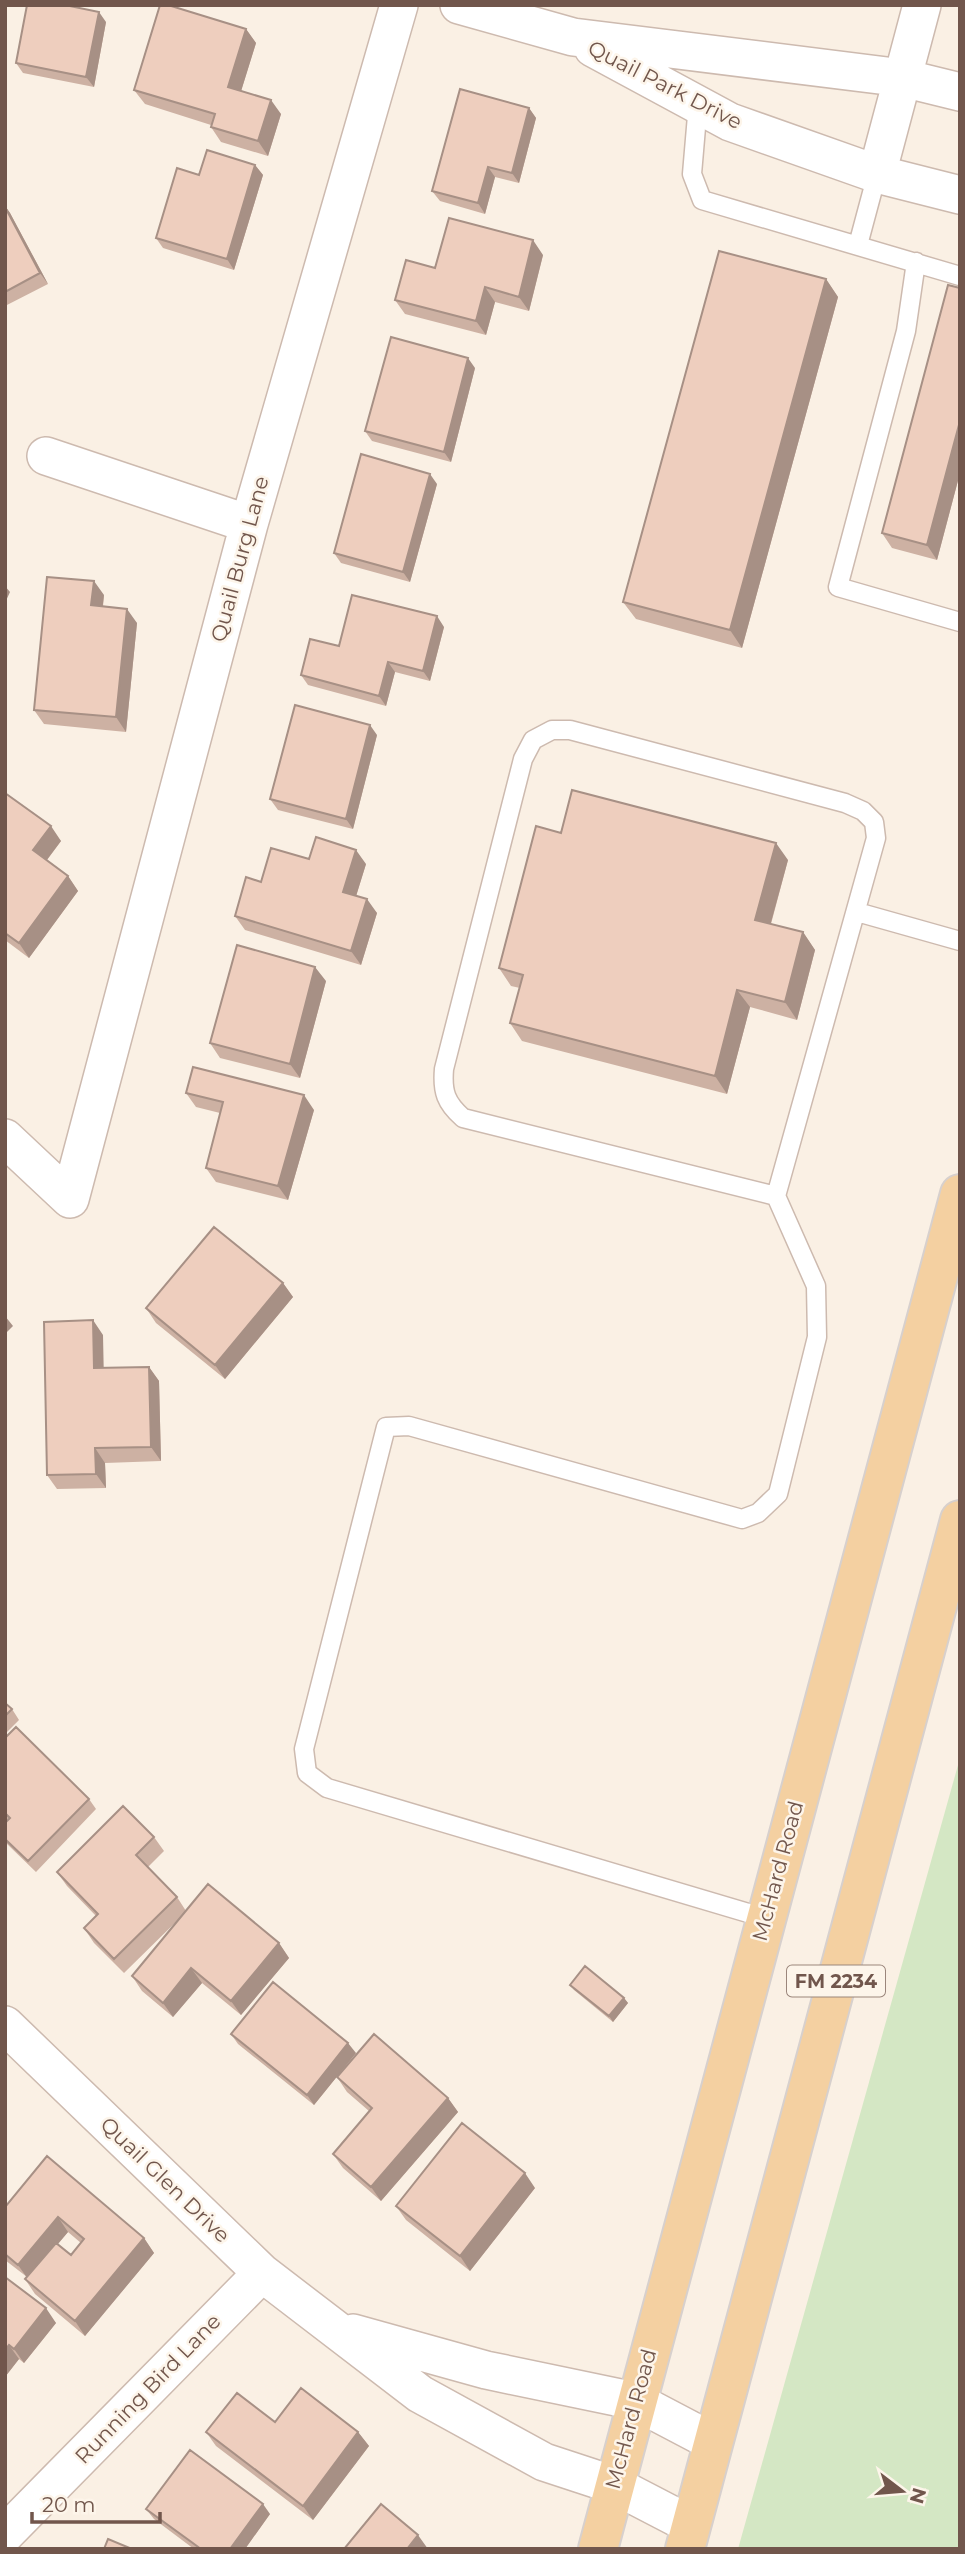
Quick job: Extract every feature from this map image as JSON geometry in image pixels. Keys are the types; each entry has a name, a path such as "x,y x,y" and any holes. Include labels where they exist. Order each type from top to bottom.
{"main road":[{"name":"McHard Road","path":"597,2549 960,1194"},
{"name":"FM 2234","path":"688,2537 960,1520"}],"street":[{"name":"Quail Burg Lane","path":"5,1138 70,1199 248,524 399,5"},
{"name":"Quail Park Drive","path":"459,5 573,37 903,78 960,92"},
{"path":"877,174 922,5"},
{"name":"Quail Park Drive","path":"573,37 730,122 877,174 960,195"},
{"path":"46,456 248,524"},
{"name":"Quail Glen Drive","path":"5,2025 262,2273 420,2394 544,2462 614,2485 688,2537"},
{"name":"Running Bird Lane","path":"5,2535 262,2273"},
{"name":"Quail Glen Drive","path":"332,2327 486,2370 635,2401 713,2442"}],"lane":[{"path":"698,104 692,174 702,201 960,276"},
{"path":"858,245 877,174"},
{"path":"916,262 906,331 838,587 960,622"},
{"path":"765,1918 327,1788 307,1773 304,1749 386,1427 409,1426 742,1519 758,1513 779,1494 817,1337 816,1286 776,1196 857,912 876,838 874,822 863,811 845,803 570,730 552,730 533,740 523,759 444,1069 442,1087 448,1105 463,1118 776,1196"},
{"path":"857,912 960,941"}],"green space":[{"path":"960,1758 960,2549 738,2549"}],"building":[{"path":"27,5 65,5 99,12 86,77 16,63"},
{"path":"160,5 168,5 246,29 228,87 271,100 258,141 211,127 215,114 134,90"},
{"path":"460,89 529,108 512,173 488,167 478,203 432,191"},
{"path":"207,150 255,165 227,259 156,238 177,168 199,175"},
{"path":"5,207 40,273 5,292"},
{"path":"449,218 533,240 519,297 485,287 476,321 395,300 406,260 435,268"},
{"path":"719,251 826,279 730,630 623,602"},
{"path":"948,285 960,288 960,421 927,545 882,533"},
{"path":"391,337 468,358 444,452 365,431"},
{"path":"361,454 430,474 403,572 334,553"},
{"path":"47,577 94,581 91,605 127,609 116,717 34,710"},
{"path":"352,595 437,616 423,671 388,662 379,696 301,675 310,639 339,646"},
{"path":"295,705 370,725 346,819 270,799"},
{"path":"572,790 776,843 755,920 803,932 785,1002 737,990 715,1076 510,1023 523,975 499,968 536,826 561,833"},
{"path":"5,793 51,826 33,850 68,876 19,943 5,933"},
{"path":"316,837 356,850 343,892 367,899 351,951 235,916 246,877 261,882 271,848 309,859"},
{"path":"237,945 315,967 290,1064 210,1043"},
{"path":"193,1067 304,1095 278,1186 206,1168 223,1102 186,1093"},
{"path":"214,1227 283,1283 215,1365 146,1308"},
{"path":"93,1320 94,1368 149,1367 151,1447 95,1448 96,1474 47,1475 44,1322"},
{"path":"5,1703 12,1709 5,1716"},
{"path":"16,1727 89,1799 28,1861 5,1839 5,1823 10,1818 5,1813 5,1738"},
{"path":"123,1806 154,1837 136,1855 177,1897 114,1959 84,1928 98,1914 57,1872"},
{"path":"208,1884 279,1943 231,2001 191,1968 163,2003 132,1976"},
{"path":"585,1966 624,1998 609,2016 570,1985"},
{"path":"273,1982 348,2043 307,2095 231,2034"},
{"path":"374,2034 448,2098 371,2187 333,2154 372,2108 337,2077"},
{"path":"462,2123 525,2173 460,2256 396,2206"},
{"path":"47,2156 144,2238 75,2321 25,2279 56,2243 71,2255 84,2239 58,2217 18,2265 5,2254 5,2207"},
{"path":"5,2277 46,2308 14,2349 9,2345 5,2350"},
{"path":"301,2388 358,2432 303,2506 206,2432 237,2393 275,2422"},
{"path":"190,2450 263,2504 230,2549 201,2549 146,2509"},
{"path":"381,2504 418,2535 407,2549 344,2549"},
{"path":"108,2539 132,2549 104,2549"}]}
